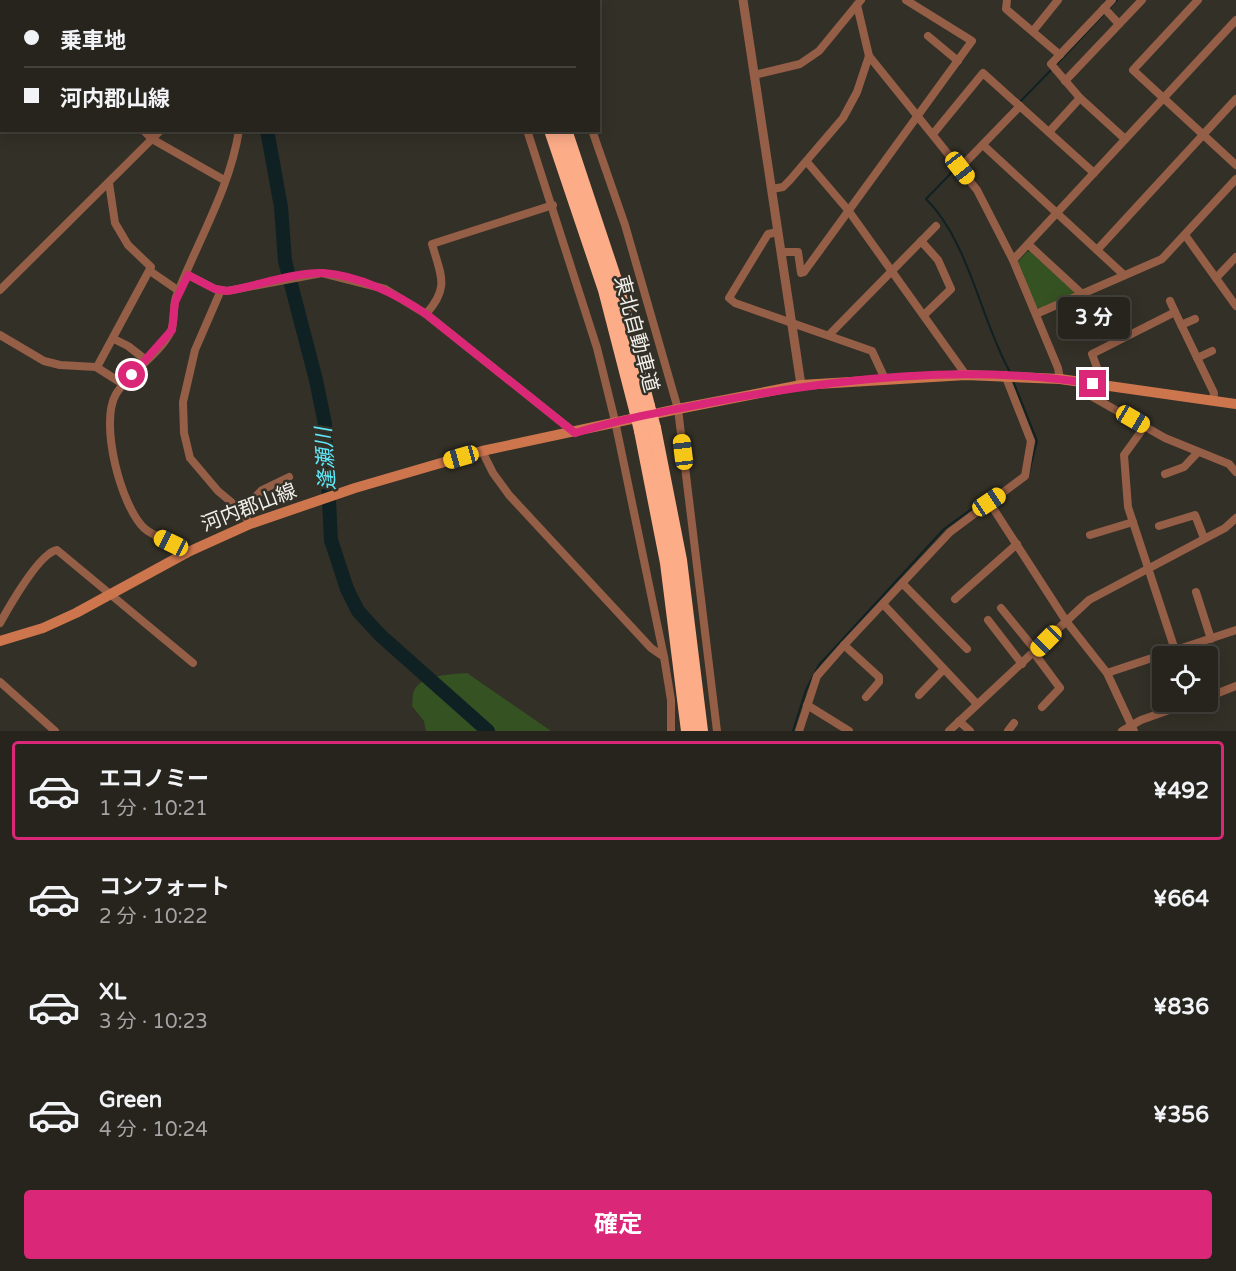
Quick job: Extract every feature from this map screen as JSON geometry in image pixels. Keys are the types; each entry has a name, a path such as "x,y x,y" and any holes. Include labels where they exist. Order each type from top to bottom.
{"highway":[{"name":"東北自動車道","path":"552,132 642,408"},
{"name":"東北自動車道","path":"566,132 617,286 642,408 685,594 701,731"},
{"name":"東北自動車道","path":"647,430 668,563 688,731"}],"main road":[{"name":"河内郡山線","path":"0,641 43,628 111,595 188,552 250,524 355,488 482,452 575,433 615,421 801,385 966,375 1010,375 1060,379 1214,401 1235,407"}],"street":[{"path":"743,0 801,385"},
{"path":"782,252 798,252 801,273 804,272 972,41 906,0"},
{"path":"1007,0 1006,9 1060,55"},
{"path":"1032,31 1058,0"},
{"path":"1112,0 1106,10 1051,64 1080,98 1125,139"},
{"path":"1065,81 1142,0"},
{"path":"1198,0 1133,70 1236,165"},
{"path":"754,75 800,64 819,51 859,2"},
{"path":"859,2 869,56 958,166 988,210 1013,260 1060,379"},
{"path":"1106,10 1119,24"},
{"path":"1013,260 1236,20"},
{"path":"928,36 958,61"},
{"path":"772,189 783,187 807,162 851,105 869,56"},
{"path":"933,134 982,73 1094,173"},
{"path":"1049,132 1080,98"},
{"path":"1097,250 1236,99"},
{"path":"958,166 983,145 1018,104"},
{"path":"145,132 152,139 224,180"},
{"path":"0,290 159,132"},
{"path":"188,552 145,529 131,511 119,483 111,413 114,398 123,384 172,330 179,291 188,275 224,180 238,132"},
{"path":"528,132 597,348 615,421 664,657 671,700 671,731"},
{"path":"593,132 626,225 678,409 717,731"},
{"path":"983,145 1124,275"},
{"path":"807,162 848,210 966,375"},
{"path":"1036,314 1162,259 1236,179"},
{"path":"97,367 151,267 128,245 115,223 109,183"},
{"path":"426,314 437,302 443,284 432,244 553,206"},
{"path":"829,335 891,269 936,226"},
{"path":"778,232 768,234 729,298 735,303 872,351 885,379"},
{"path":"1185,235 1236,306"},
{"path":"921,241 938,260 951,289 924,315"},
{"path":"1029,244 1082,294"},
{"path":"1216,278 1236,257"},
{"path":"150,271 179,291"},
{"path":"188,275 222,290 327,274 379,287 426,314 575,433"},
{"path":"222,290 195,350 183,402 184,433 190,458 218,491 242,511 250,524"},
{"path":"1170,301 1214,393 1214,401"},
{"path":"1175,312 1092,354 1100,376 1091,396 1144,426 1229,464 1236,472"},
{"path":"1181,325 1195,319"},
{"path":"0,335 52,364 97,367 123,384"},
{"path":"114,339 128,345 146,360"},
{"path":"1197,358 1212,351"},
{"path":"799,731 818,676 844,645 950,532 1023,478 1031,450 1031,441 1010,375"},
{"path":"1144,426 1124,455 1128,507 1171,646"},
{"path":"482,452 493,473 509,495 651,648 664,657"},
{"path":"1165,474 1184,467 1198,452"},
{"path":"242,511 262,490 289,477"},
{"path":"989,502 1066,621 1107,673 1132,728"},
{"path":"1159,526 1195,514 1204,538"},
{"path":"949,731 1089,600 1147,567 1225,528 1236,518"},
{"path":"1090,536 1133,522"},
{"path":"955,599 1017,544"},
{"path":"0,624 38,565 55,550 62,552 193,663"},
{"path":"902,583 967,649"},
{"path":"1196,592 1211,639"},
{"path":"883,604 977,704"},
{"path":"1001,608 1060,688 1042,707"},
{"path":"988,620 1022,664"},
{"path":"1192,646 1236,630"},
{"path":"844,645 879,677 879,682 866,697"},
{"path":"1107,673 1152,659"},
{"path":"919,695 944,669"},
{"path":"0,682 55,731"},
{"path":"1218,693 1236,686"},
{"path":"807,705 849,731"},
{"path":"1122,731 1168,712"},
{"path":"959,721 970,731"},
{"path":"1008,731 1014,723"}],"green space":[{"path":"1032,251 1074,289 1074,294 1041,309 1036,307 1017,263 1027,252"},
{"path":"467,673 551,731 426,731 424,721 412,706 413,693 417,686 437,676"}],"waterway":[{"path":"1056,65 1117,0"},
{"path":"1008,114 1052,69"},
{"name":"逢瀬川","path":"267,132 281,207 285,261 325,424 331,540 347,589 358,611 380,635 488,731"},
{"path":"956,168 926,199 941,216 964,259 1010,372"},
{"path":"1013,381 1037,441 1029,472"},
{"path":"793,731 806,690 819,665 944,529 980,503"}],"route":[{"path":"132,375 172,330 175,302 188,275 215,289 227,291 322,273 379,287 400,297 457,338 575,433 615,421 801,385 966,375 1010,375 1093,384"}]}
